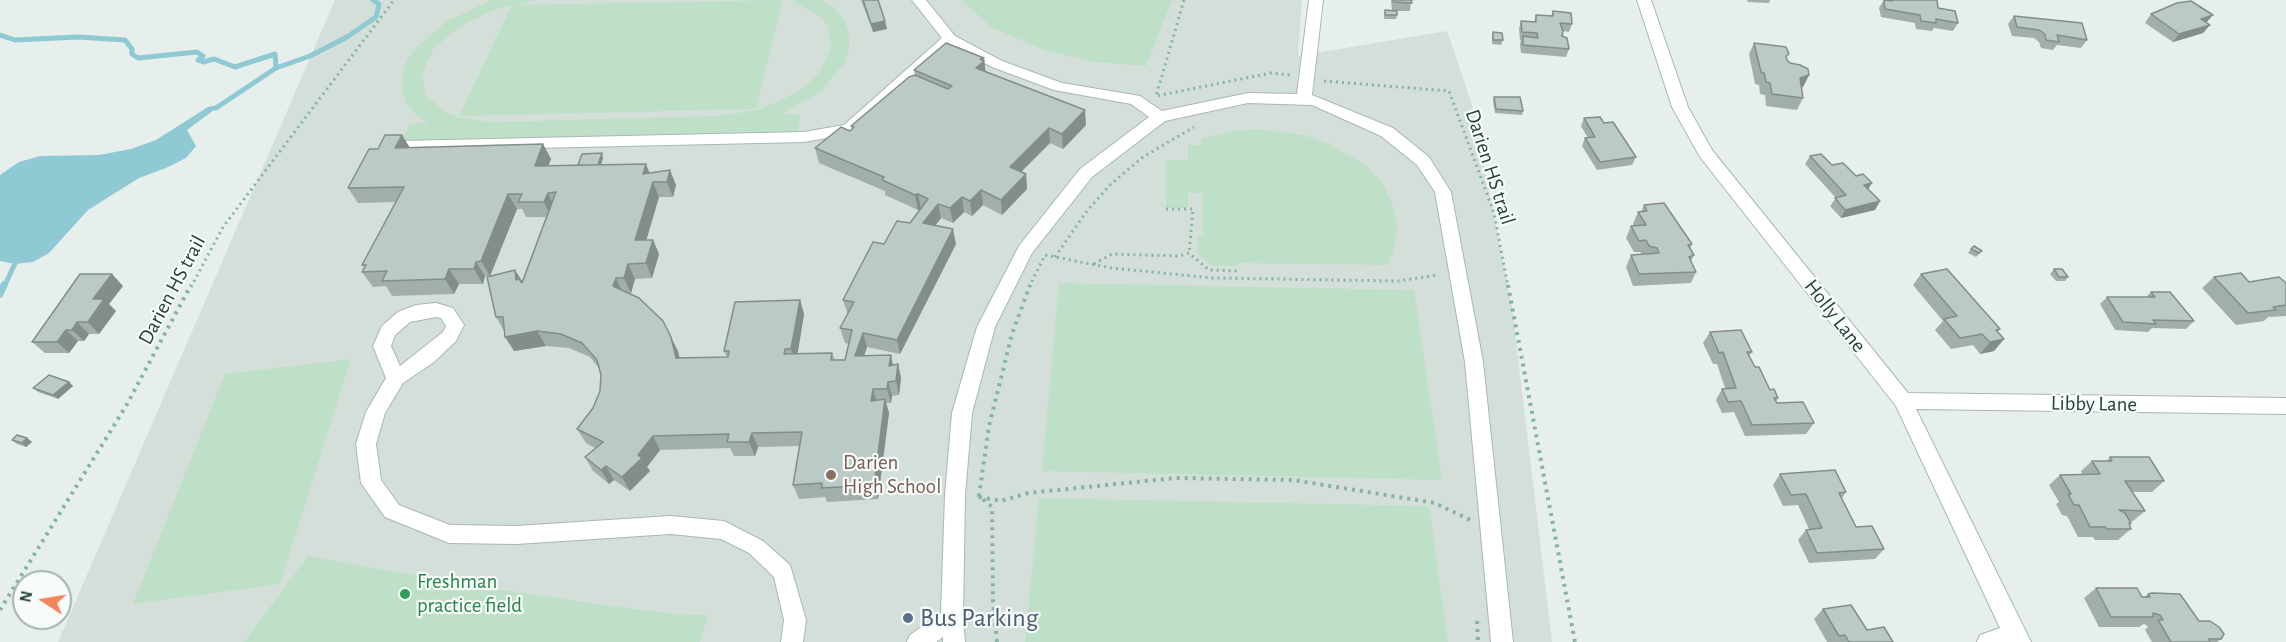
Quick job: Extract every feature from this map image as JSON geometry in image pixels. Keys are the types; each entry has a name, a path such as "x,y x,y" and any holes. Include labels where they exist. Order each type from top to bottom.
{"street":[{"path":"919,0 950,39 997,64 1059,87 1135,100 1160,117"},
{"path":"1304,100 1316,0"},
{"name":"Holly Lane","path":"1644,0 1680,107 1706,153 1902,402 2019,641"},
{"path":"399,146 804,137 849,129 950,39"},
{"path":"954,642 952,618 955,495 962,413 986,327 1025,250 1086,172 1160,117 1207,105 1248,98 1314,100 1387,132 1423,161 1443,192 1474,362 1502,642"},
{"path":"396,378 376,412 366,444 371,483 392,512 449,534 516,536 671,525 724,530 756,547 783,572 795,620 792,642"},
{"name":"Libby Lane","path":"1902,402 2286,406"},
{"path":"918,642 952,618"},
{"name":"Holly Lane","path":"1988,642 1997,637 2019,641"}],"path":[{"name":"Darien HS trail","path":"0,610 126,406 223,226 394,0"},
{"name":"Darien HS trail","path":"1184,0 1156,96 1271,73 1362,87 1449,91 1494,213 1575,642"},
{"path":"1055,257 1087,211 1111,184 1143,157 1182,132 1198,125"},
{"path":"1166,209 1193,209 1189,253"},
{"path":"1094,265 1112,254 1179,256 1189,253"},
{"path":"1189,253 1209,270 1239,271"},
{"path":"979,496 989,426 1012,333 1045,255 1094,265 1213,278 1397,280 1443,275"},
{"path":"968,494 1001,501 1028,493 1175,478 1293,480 1435,503 1471,520"},
{"path":"979,496 992,507 993,602 997,642"},
{"path":"1470,509 1472,531"},
{"path":"1477,620 1478,642"}],"shaded area":[{"name":"Darien High School","path":"335,0 1302,0 1298,56 1447,31 1472,105 1512,307 1552,642 58,642 63,630 72,630 72,610"}],"green space":[{"path":"492,0 535,0 493,10 459,27 434,48 422,73 425,95 445,112 460,118 494,122 717,116 758,110 794,94 808,84 819,73 831,49 828,26 821,17 792,0 823,0 836,10 845,22 849,34 849,48 845,62 822,90 783,114 800,115 798,131 401,141 410,123 428,123 415,114 406,102 402,89 402,75 407,61 417,47 447,21"},
{"path":"783,0 756,109 459,116 512,5"},
{"path":"961,0 1172,0 1146,66 1095,62 1044,50 993,28"},
{"path":"1258,129 1303,135 1330,144 1368,167 1383,184 1392,203 1397,226 1395,245 1388,265 1238,263 1237,266 1212,266 1198,255 1198,236 1203,236 1202,193 1188,193 1188,208 1166,208 1166,160 1188,160 1188,145 1201,145 1202,139 1232,131"},
{"path":"1059,283 1414,290 1442,480 1042,471"},
{"path":"351,359 280,584 133,604 225,374"},
{"path":"1039,498 1429,506 1448,642 1025,642"},
{"name":"Freshman practice field","path":"308,556 456,583 604,605 674,614 708,615 700,642 244,642"}],"water":[{"path":"222,104 187,130 196,146 186,158 139,178 88,210 49,253 33,262 15,264 0,261 0,175 19,162 40,156 99,155 131,149 156,140 208,107"}],"building":[{"path":"863,0 878,0 885,21 871,24"},
{"path":"1393,0 1411,0 1412,3 1394,2"},
{"path":"1884,0 1937,0 1938,8 1955,11 1958,23 1936,19 1936,23 1921,21 1920,15 1885,9"},
{"path":"2191,1 2213,15 2201,19 2210,25 2179,34 2151,14 2177,3"},
{"path":"1385,10 1397,11 1397,15 1385,15"},
{"path":"1553,11 1571,13 1572,24 1560,23 1562,36 1567,38 1569,49 1523,45 1523,36 1538,38 1537,33 1522,32 1521,21 1536,22 1536,15 1553,16"},
{"path":"2014,16 2082,23 2087,40 2057,35 2059,42 2046,40 2045,34 2039,30 2017,27"},
{"path":"1493,32 1502,33 1503,40 1493,40"},
{"path":"946,43 984,58 980,59 984,61 976,68 1085,110 1062,134 1049,128 1010,167 1026,174 1001,200 981,190 970,201 962,197 950,208 938,204 923,223 953,229 897,340 863,333 855,356 891,355 889,366 898,364 896,381 888,382 887,389 873,389 871,401 885,399 874,485 822,488 822,483 793,485 802,432 752,433 749,442 727,442 729,434 653,436 638,455 642,458 622,477 606,466 601,470 585,457 603,442 577,429 593,408 600,391 601,375 597,360 582,343 561,334 537,331 505,337 503,317 496,317 487,277 515,270 516,280 519,279 522,283 556,192 548,193 544,202 518,202 522,194 508,194 481,261 476,262 474,269 449,269 445,279 382,281 387,271 362,272 366,265 362,265 404,187 348,188 369,149 378,149 385,135 402,135 395,148 543,144 535,166 646,164 643,174 670,170 667,182 653,182 635,240 653,240 646,263 628,264 624,278 616,278 613,286 639,298 663,321 671,337 676,358 728,357 729,351 724,351 735,302 800,300 791,349 785,349 784,354 832,353 831,360 845,360 852,330 840,328 854,302 843,300 873,242 884,244 897,221 910,223 928,199 882,180 884,177 815,148 841,127 850,131 854,127 851,126 909,77 915,75 948,89 952,86 914,70"},
{"path":"1754,43 1786,47 1789,54 1786,56 1787,60 1790,63 1808,69 1809,75 1800,78 1803,98 1772,94 1770,83 1766,82 1764,73 1761,72"},
{"path":"1494,97 1520,97 1523,111 1496,109"},
{"path":"1600,117 1604,123 1613,122 1636,157 1600,162 1585,138 1595,137 1584,118"},
{"path":"602,153 598,165 578,165 582,154"},
{"path":"1821,154 1832,165 1843,163 1856,176 1863,174 1872,183 1864,185 1880,201 1845,210 1835,198 1846,195 1810,156"},
{"path":"1664,203 1692,244 1688,245 1694,255 1689,257 1696,272 1639,274 1631,255 1659,253 1657,248 1649,246 1646,240 1639,241 1631,226 1646,225 1638,212 1647,211 1644,205"},
{"path":"1974,246 1982,251 1979,253 1971,249"},
{"path":"1947,269 2000,329 1996,330 2004,339 1990,342 1982,334 1960,338 1944,319 1957,316 1921,274"},
{"path":"2054,269 2062,269 2068,277 2059,277"},
{"path":"2241,273 2249,282 2279,277 2286,283 2286,305 2273,307 2276,310 2248,313 2214,277"},
{"path":"80,274 112,274 93,299 104,299 88,322 77,322 72,330 66,330 57,342 32,342"},
{"path":"2151,292 2170,292 2194,321 2153,320 2156,324 2123,322 2107,297 2155,297"},
{"path":"1741,330 1752,352 1747,352 1755,367 1759,367 1770,390 1774,389 1778,398 1774,398 1777,403 1803,402 1814,423 1752,425 1741,401 1728,402 1722,389 1736,388 1723,352 1719,353 1710,332"},
{"path":"49,375 69,382 53,395 33,388"},
{"path":"17,435 27,438 22,443 12,440"},
{"path":"2110,457 2149,457 2164,481 2125,481 2145,511 2119,510 2125,513 2131,523 2129,523 2131,529 2090,527 2079,505 2074,505 2068,494 2071,494 2060,475 2100,474 2092,461 2112,461"},
{"path":"1835,470 1846,492 1839,493 1856,527 1872,526 1884,549 1817,553 1806,530 1822,528 1806,494 1791,495 1780,474"},
{"path":"2096,588 2137,588 2142,597 2150,597 2148,594 2152,593 2180,594 2199,621 2210,621 2224,634 2221,639 2209,639 2210,642 2171,642 2158,620 2163,620 2160,615 2153,613 2153,617 2111,617"},
{"path":"1851,605 1867,630 1884,627 1893,642 1849,642 1845,635 1839,636 1823,609"}],"waterway":[{"path":"276,68 310,56 347,37 376,17 379,4 373,0"},
{"path":"0,35 15,40 78,37 125,40 132,49 132,54 138,58 197,52 203,56 198,60 203,62 214,59 235,67 275,54 276,68"},
{"path":"216,108 276,68"},
{"path":"4,287 18,257"},
{"path":"0,294 4,285"}],"place":[{"name":"Darien High School","path":"831,475"},
{"name":"Freshman practice field","path":"405,594"},
{"name":"Bus Parking","path":"908,618"}]}
